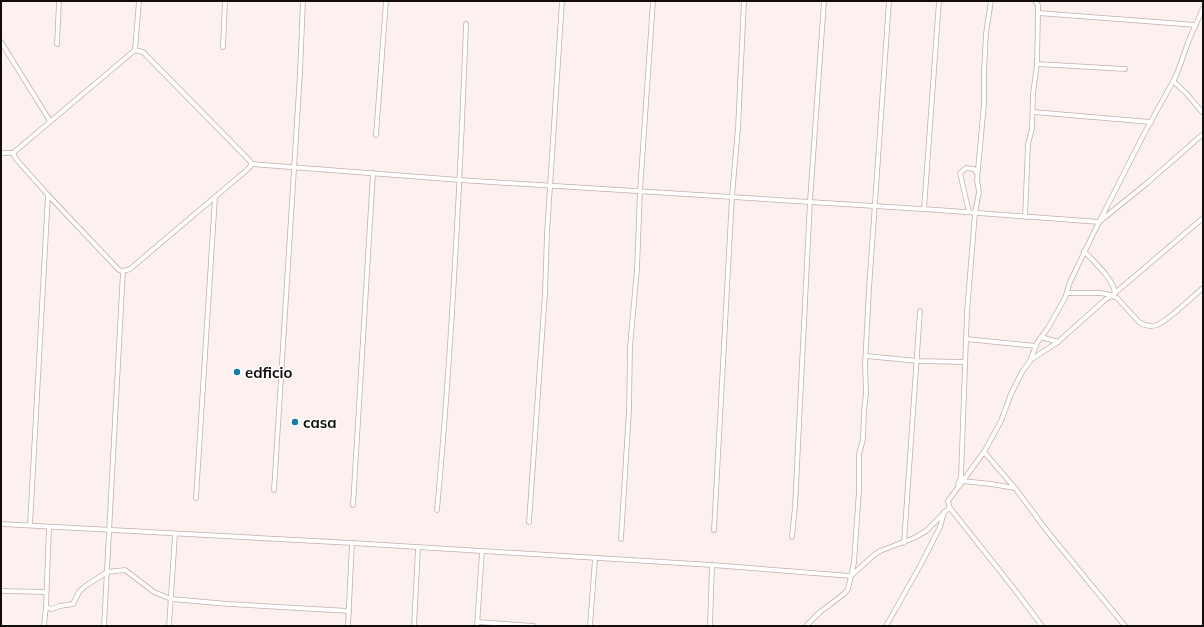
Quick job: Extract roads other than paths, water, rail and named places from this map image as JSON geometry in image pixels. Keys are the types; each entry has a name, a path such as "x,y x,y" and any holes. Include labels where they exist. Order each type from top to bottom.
{"street":[{"path":"57,44 59,1"},
{"path":"1,153 12,153 135,50 139,1"},
{"path":"223,47 225,1"},
{"path":"274,490 300,72 303,1"},
{"path":"376,135 386,1"},
{"path":"529,522 545,293 562,1"},
{"path":"621,539 628,445 630,346 637,268 640,190 653,1"},
{"path":"714,530 732,196 738,128 744,1"},
{"path":"792,537 795,507 810,201 824,1"},
{"path":"806,626 820,612 844,594 848,588 852,576 854,563 860,454 863,439 866,394 866,356 874,205 889,1"},
{"path":"924,209 939,1"},
{"path":"958,487 961,477 964,362 975,213 979,192 977,183 984,104 986,33 992,1"},
{"path":"1025,217 1028,144 1032,133 1037,64 1038,5 1035,1"},
{"path":"1042,626 950,508 948,501 984,452 1001,421 1010,394 1031,359 1041,337 1048,328 1067,294 1070,282 1084,251 1180,68 1189,40 1203,8"},
{"path":"1038,13 1196,25"},
{"path":"437,510 445,430 460,180 466,24"},
{"path":"1,42 50,121"},
{"path":"135,50 143,52 252,164 294,168 460,180 874,205 1099,222 1146,184 1203,134"},
{"path":"1037,64 1125,69"},
{"path":"1173,81 1185,92 1203,113"},
{"path":"1033,112 1151,122"},
{"path":"12,153 48,195 119,270 123,271 130,269 252,164"},
{"path":"969,212 960,173 966,168 974,169 978,173"},
{"path":"353,505 373,173"},
{"path":"30,525 48,195"},
{"path":"196,498 215,197"},
{"path":"1031,359 1058,342 1106,299 1114,295 1203,218"},
{"path":"1084,251 1110,280 1114,295 1139,322 1147,326 1154,326 1165,320 1203,288"},
{"path":"104,626 123,271"},
{"path":"1067,294 1085,292 1114,295"},
{"path":"904,543 918,361 920,311"},
{"path":"1041,337 1058,342"},
{"path":"966,339 1036,346"},
{"path":"866,356 918,361 964,362"},
{"path":"984,452 1015,488 1047,531 1125,626"},
{"path":"963,481 1015,488"},
{"path":"1,524 352,543 712,565 852,576 880,551 904,543 926,531 944,512 950,508"},
{"path":"886,626 940,527 944,512"},
{"path":"44,626 49,527"},
{"path":"169,626 174,534"},
{"path":"348,626 352,543"},
{"path":"414,626 418,548"},
{"path":"482,552 477,624 534,626"},
{"path":"590,626 596,559"},
{"path":"710,626 712,565"},
{"path":"46,607 51,609 73,604 81,589 107,572 125,570 154,592 170,599 229,604 349,610"},
{"path":"1,591 45,592"}],"place":[{"name":"edficio","path":"237,372"},
{"name":"casa","path":"295,422"}]}
